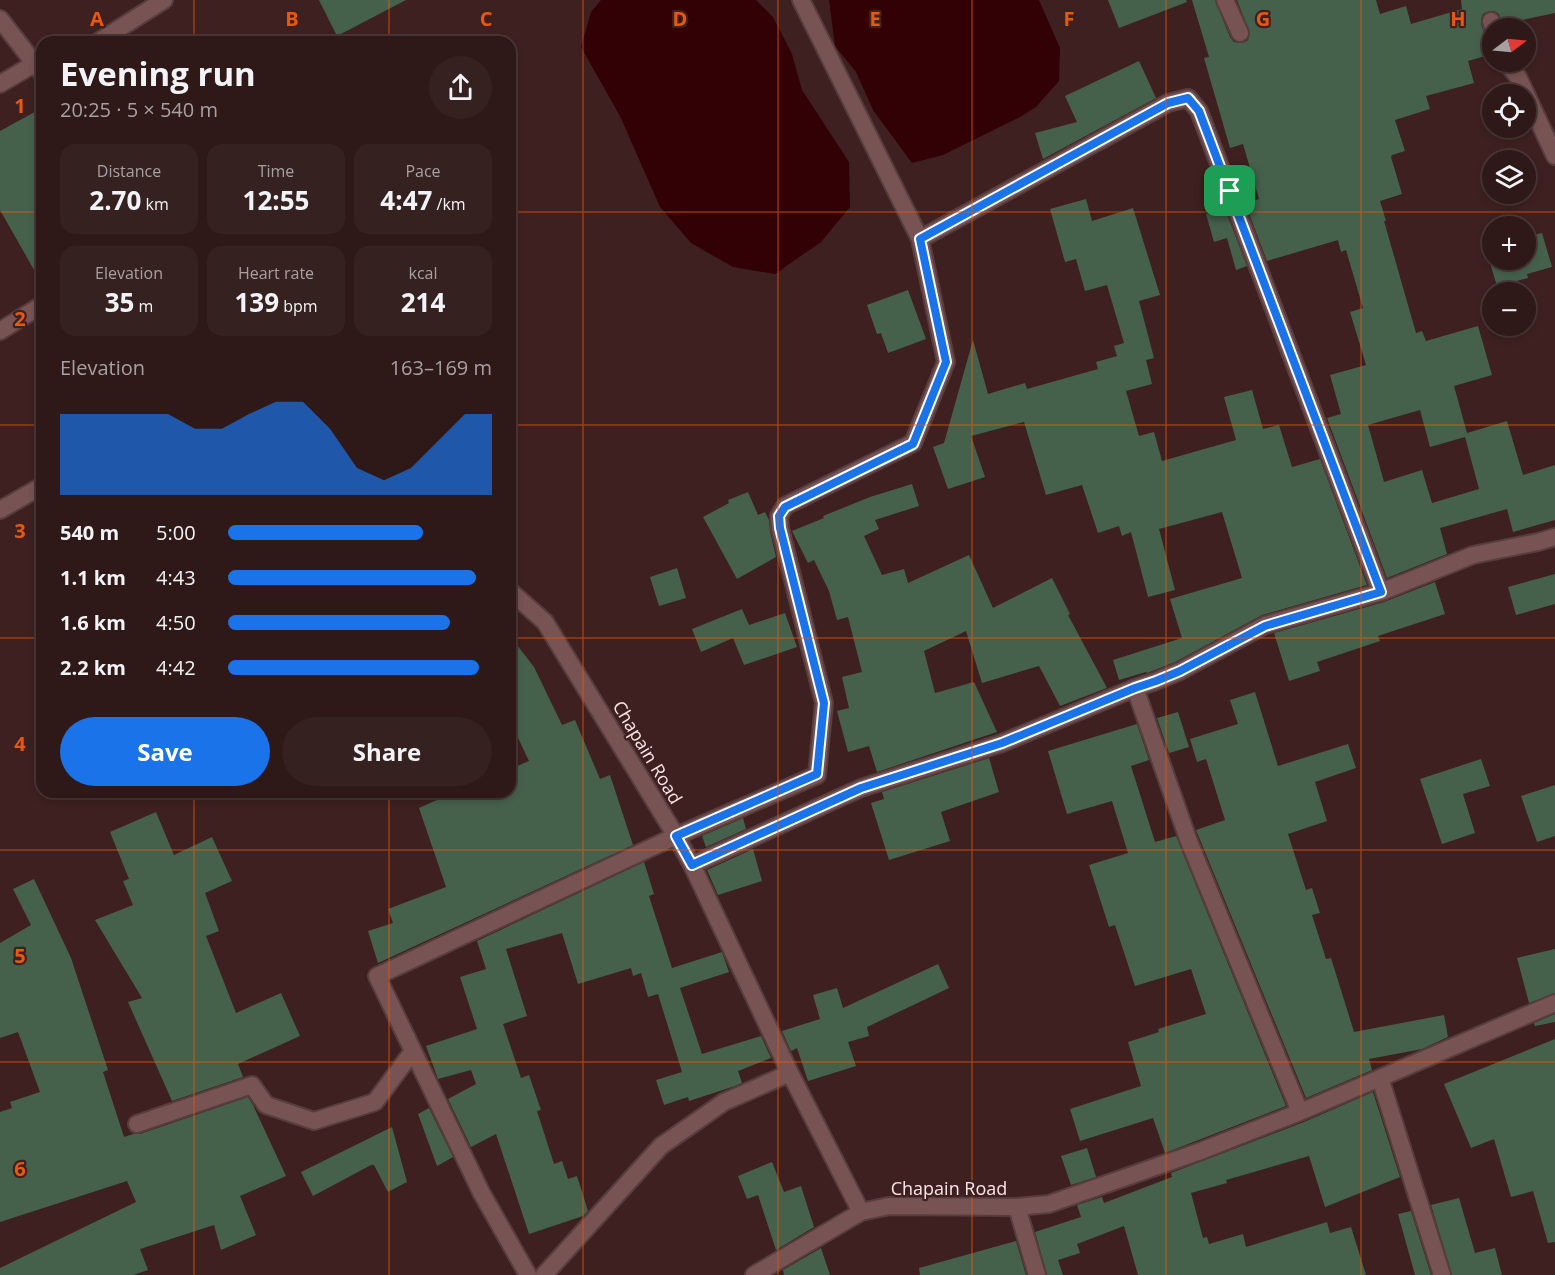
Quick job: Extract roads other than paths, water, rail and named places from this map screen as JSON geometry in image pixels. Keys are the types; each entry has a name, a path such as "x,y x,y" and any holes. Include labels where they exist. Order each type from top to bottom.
{"street":[{"path":"107,36 164,0"},
{"path":"528,1275 481,1192 377,976 676,836 817,774 824,703 780,528 779,516 785,507 913,444 946,362 920,239 801,0"},
{"path":"1225,0 1240,33"},
{"path":"0,19 36,65"},
{"path":"0,84 36,69"},
{"path":"1514,72 1555,156"},
{"path":"920,239 1168,103 1188,98 1199,111 1381,592"},
{"path":"0,331 36,309"},
{"path":"0,510 36,489"},
{"path":"692,865 861,788 1002,743 1180,671 1265,626 1381,592 1473,555 1555,537"},
{"name":"Chapain Road","path":"516,596 545,621 676,836 692,865 790,1073 861,1212 889,1206 1017,1207 1049,1204 1198,1152 1300,1112 1555,1003"},
{"path":"1135,688 1188,839 1300,1112"},
{"path":"138,1124 252,1085 266,1105 315,1121 375,1102 413,1051"},
{"path":"544,1275 661,1146 724,1102 790,1073"},
{"path":"1380,1078 1442,1275"},
{"path":"1017,1207 1037,1275"},
{"path":"754,1275 861,1212"}]}
